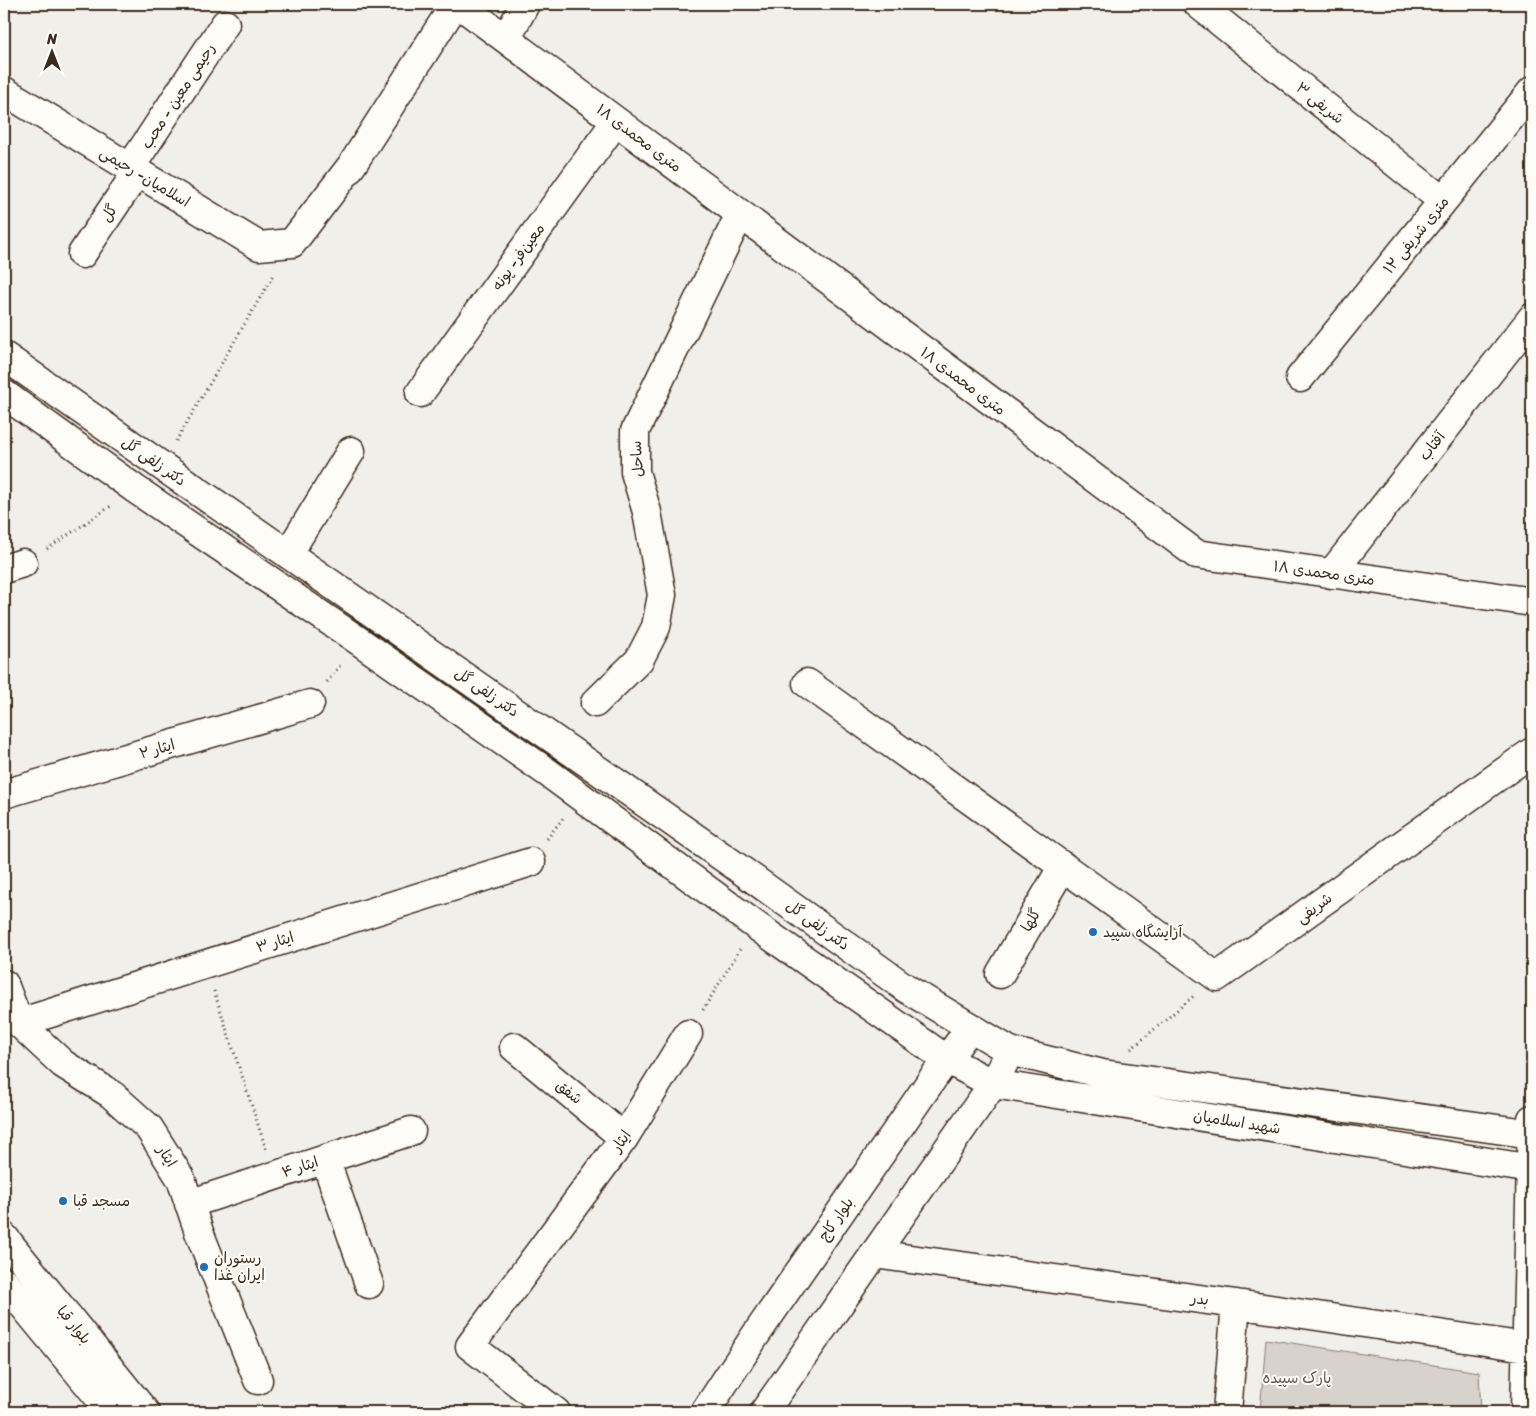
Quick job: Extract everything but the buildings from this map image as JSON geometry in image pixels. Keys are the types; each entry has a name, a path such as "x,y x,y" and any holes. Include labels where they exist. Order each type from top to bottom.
{"street":[{"name":"۱۸ متری محمدی","path":"457,4 1196,554 1532,602"},
{"path":"292,243 352,165 457,4"},
{"path":"506,39 524,4"},
{"name":"شریفی ۳","path":"1198,4 1443,201"},
{"name":"رحیمی معین - محب","path":"133,170 226,24"},
{"name":"اسلامیان- رحیمی","path":"4,91 259,246 292,243"},
{"name":"۱۲ متری شریفی","path":"1300,378 1532,91"},
{"name":"معین‌فر- پونه","path":"420,393 616,121"},
{"name":"گل","path":"82,254 133,170"},
{"name":"ساحل","path":"595,703 639,660 656,627 662,595 647,512 635,472 635,431 740,214"},
{"name":"آفتاب","path":"1331,574 1532,318"},
{"name":"دکتر زلفی گل","path":"4,356 727,860 907,989 970,1028"},
{"name":"دکتر زلفی گل","path":"4,394 135,489 359,641 579,795 755,925 946,1059"},
{"path":"288,554 351,451"},
{"path":"806,683 1217,977"},
{"name":"ایثار ۲","path":"4,794 310,704"},
{"name":"شریفی","path":"1217,977 1532,752"},
{"name":"ایثار ۳","path":"19,1023 531,862"},
{"name":"گلها","path":"1000,974 1063,866"},
{"name":"ایثار","path":"4,984 19,1023 62,1064 111,1094 149,1128 181,1179 198,1232 258,1380"},
{"name":"شهید اسلامیان","path":"970,1028 1010,1051 1103,1074 1532,1134"},
{"name":"بلوار کاج","path":"705,1412 755,1336 946,1059 970,1028"},
{"name":"ایثار","path":"556,1412 470,1346 624,1138 688,1034"},
{"name":"شفق","path":"514,1047 624,1138"},
{"path":"764,1412 992,1084 1010,1051"},
{"name":"شهید اسلامیان","path":"946,1059 992,1084 1531,1169"},
{"path":"1524,1412 1529,1347 1532,1119"},
{"name":"ایثار ۴","path":"189,1204 411,1131"},
{"path":"325,1159 369,1284"},
{"name":"بلوار قبا","path":"4,1237 145,1412"},
{"name":"بدر","path":"874,1254 1529,1347"},
{"name":"بلوار قبا","path":"4,1282 111,1412"},
{"path":"1227,1412 1236,1304"}],"path":[{"path":"161,466 292,243"},
{"path":"14,566 74,532 135,489"},
{"path":"310,704 359,641"},
{"path":"531,862 579,795"},
{"path":"688,1034 755,925"},
{"path":"205,964 275,1175"},
{"path":"1103,1074 1217,977"}],"green space":[{"name":"پارک سپیده","path":"1266,1339 1479,1372 1481,1412 1260,1412"}],"place":[{"name":"آرایشگاه سپید","path":"1093,932"},
{"name":"مسجد قبا","path":"63,1201"},
{"name":"رستوران ایران غذا","path":"204,1267"}]}
